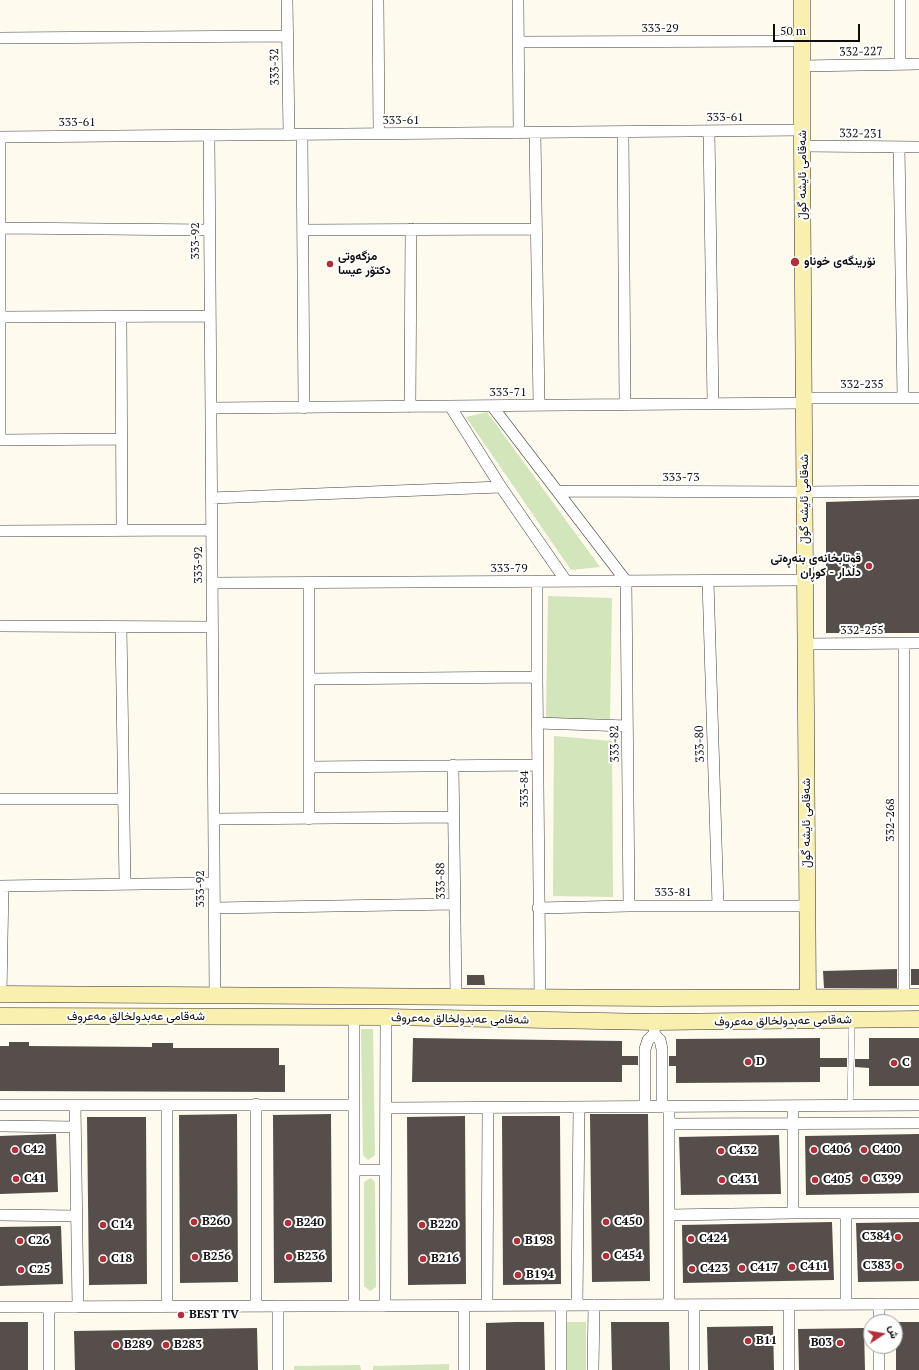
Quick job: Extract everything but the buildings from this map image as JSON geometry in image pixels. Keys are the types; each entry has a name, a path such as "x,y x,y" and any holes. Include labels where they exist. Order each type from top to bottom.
{"main road":[{"name":"شەقامی ئایشە گوڵ","path":"802,0 808,997"},
{"name":"شەقامی عەبدولخالق مەعروف","path":"0,994 656,998 912,997"},
{"path":"78,994 78,1016"},
{"path":"655,1028 656,998"},
{"name":"شەقامی عەبدولخالق مەعروف","path":"0,1016 386,1017 655,1028 852,1020 919,1019"}],"street":[{"name":"333-32","path":"287,0 289,135"},
{"path":"378,0 379,134"},
{"path":"518,0 519,133"},
{"path":"900,0 900,64"},
{"path":"0,38 288,36"},
{"name":"333-29","path":"518,42 803,41"},
{"name":"332-227","path":"803,66 919,64"},
{"path":"709,131 713,404"},
{"name":"333-61","path":"0,137 709,131 802,138"},
{"path":"623,132 625,405"},
{"path":"535,133 539,405"},
{"name":"333-92","path":"208,135 215,995"},
{"path":"302,135 304,408"},
{"path":"0,137 0,440 122,439"},
{"name":"332-231","path":"802,138 899,147 919,147"},
{"path":"899,147 903,398"},
{"path":"0,228 209,230"},
{"path":"410,406 411,229"},
{"path":"303,230 536,229"},
{"path":"121,316 122,530"},
{"path":"0,317 210,316"},
{"name":"332-235","path":"805,400 919,398"},
{"name":"333-71","path":"211,408 713,404 805,400"},
{"path":"450,406 501,487 566,581"},
{"path":"492,406 626,581"},
{"path":"211,498 501,487"},
{"name":"333-73","path":"557,490 805,492 919,491"},
{"path":"0,531 212,530"},
{"name":"333-79","path":"212,583 806,580"},
{"name":"333-84","path":"538,581 537,723 540,997"},
{"name":"333-82","path":"626,581 629,906"},
{"name":"333-80","path":"708,581 718,906"},
{"path":"309,583 309,819"},
{"path":"0,626 212,627"},
{"path":"121,627 125,884"},
{"name":"332-268","path":"904,643 912,997"},
{"name":"332-255","path":"806,644 919,643"},
{"path":"309,679 537,677"},
{"path":"537,723 627,726"},
{"name":"333-88","path":"453,765 456,997"},
{"path":"309,767 538,765"},
{"path":"0,799 124,799"},
{"path":"214,819 454,817"},
{"path":"0,994 2,886 214,883"},
{"path":"214,908 455,904"},
{"name":"333-81","path":"538,908 629,906 808,906"},
{"path":"354,1017 354,1306"},
{"path":"385,1306 386,1017"},
{"path":"655,1028 662,1049 665,1107 669,1124 669,1305"},
{"path":"645,1107 645,1049 655,1028"},
{"path":"256,1104 256,1306"},
{"path":"0,1105 354,1105"},
{"path":"75,1105 78,1307"},
{"path":"167,1105 167,1306"},
{"path":"386,1108 919,1105"},
{"path":"793,1106 794,1212"},
{"path":"577,1305 579,1107"},
{"path":"487,1305 488,1108"},
{"path":"669,1124 919,1124"},
{"path":"0,1126 75,1127"},
{"path":"354,1170 386,1170"},
{"path":"669,1215 794,1212 919,1213"},
{"path":"846,1213 846,1304"},
{"path":"0,1215 76,1216"},
{"path":"694,1304 694,1370"},
{"path":"789,1304 789,1370"},
{"path":"879,1304 879,1314"},
{"path":"0,1307 919,1304"},
{"path":"464,1305 464,1370"},
{"path":"561,1305 561,1370"},
{"path":"593,1370 594,1305"},
{"path":"278,1306 278,1370"},
{"path":"49,1307 49,1370"},
{"path":"879,1354 879,1370"}],"lane":[{"path":"850,1106 852,1020"}],"green space":[{"path":"487,412 600,567 571,570 466,417"},
{"path":"548,596 612,598 610,719 546,718"},
{"path":"554,736 612,741 613,897 553,896"},
{"path":"361,1029 373,1029 375,1155 368,1160 363,1155"},
{"path":"371,1178 375,1182 376,1287 370,1291 364,1286 364,1182"},
{"path":"567,1322 586,1322 586,1370 567,1370"},
{"path":"449,1364 449,1370 373,1370 373,1366"},
{"path":"360,1365 361,1370 294,1370 294,1366"}],"place":[{"name":"نۆرینگەی خوناو","path":"795,262"},
{"name":"مزگەوتی دکتۆر عیسا","path":"330,264"},
{"name":"قوتابخانەی بنەڕەتی دڵدار - کوڕان","path":"869,566"},
{"name":"D","path":"748,1062"},
{"name":"C","path":"894,1063"},
{"name":"C42","path":"15,1150"},
{"name":"C406","path":"814,1150"},
{"name":"C400","path":"864,1150"},
{"name":"C432","path":"721,1151"},
{"name":"C41","path":"16,1179"},
{"name":"C399","path":"865,1179"},
{"name":"C431","path":"722,1180"},
{"name":"C405","path":"815,1180"},
{"name":"B260","path":"194,1222"},
{"name":"C450","path":"606,1222"},
{"name":"B240","path":"288,1223"},
{"name":"C14","path":"103,1225"},
{"name":"B220","path":"422,1225"},
{"name":"C384","path":"898,1237"},
{"name":"C424","path":"691,1239"},
{"name":"C26","path":"20,1241"},
{"name":"B198","path":"517,1241"},
{"name":"C454","path":"606,1256"},
{"name":"B256","path":"195,1257"},
{"name":"B236","path":"289,1257"},
{"name":"C18","path":"103,1259"},
{"name":"B216","path":"423,1259"},
{"name":"C383","path":"899,1266"},
{"name":"C411","path":"792,1267"},
{"name":"C417","path":"742,1268"},
{"name":"C423","path":"692,1269"},
{"name":"C25","path":"21,1270"},
{"name":"B194","path":"518,1275"},
{"name":"BEST TV","path":"181,1315"},
{"name":"B11","path":"748,1341"},
{"name":"B03","path":"840,1343"},
{"name":"B289","path":"116,1345"},
{"name":"B283","path":"166,1345"}]}
